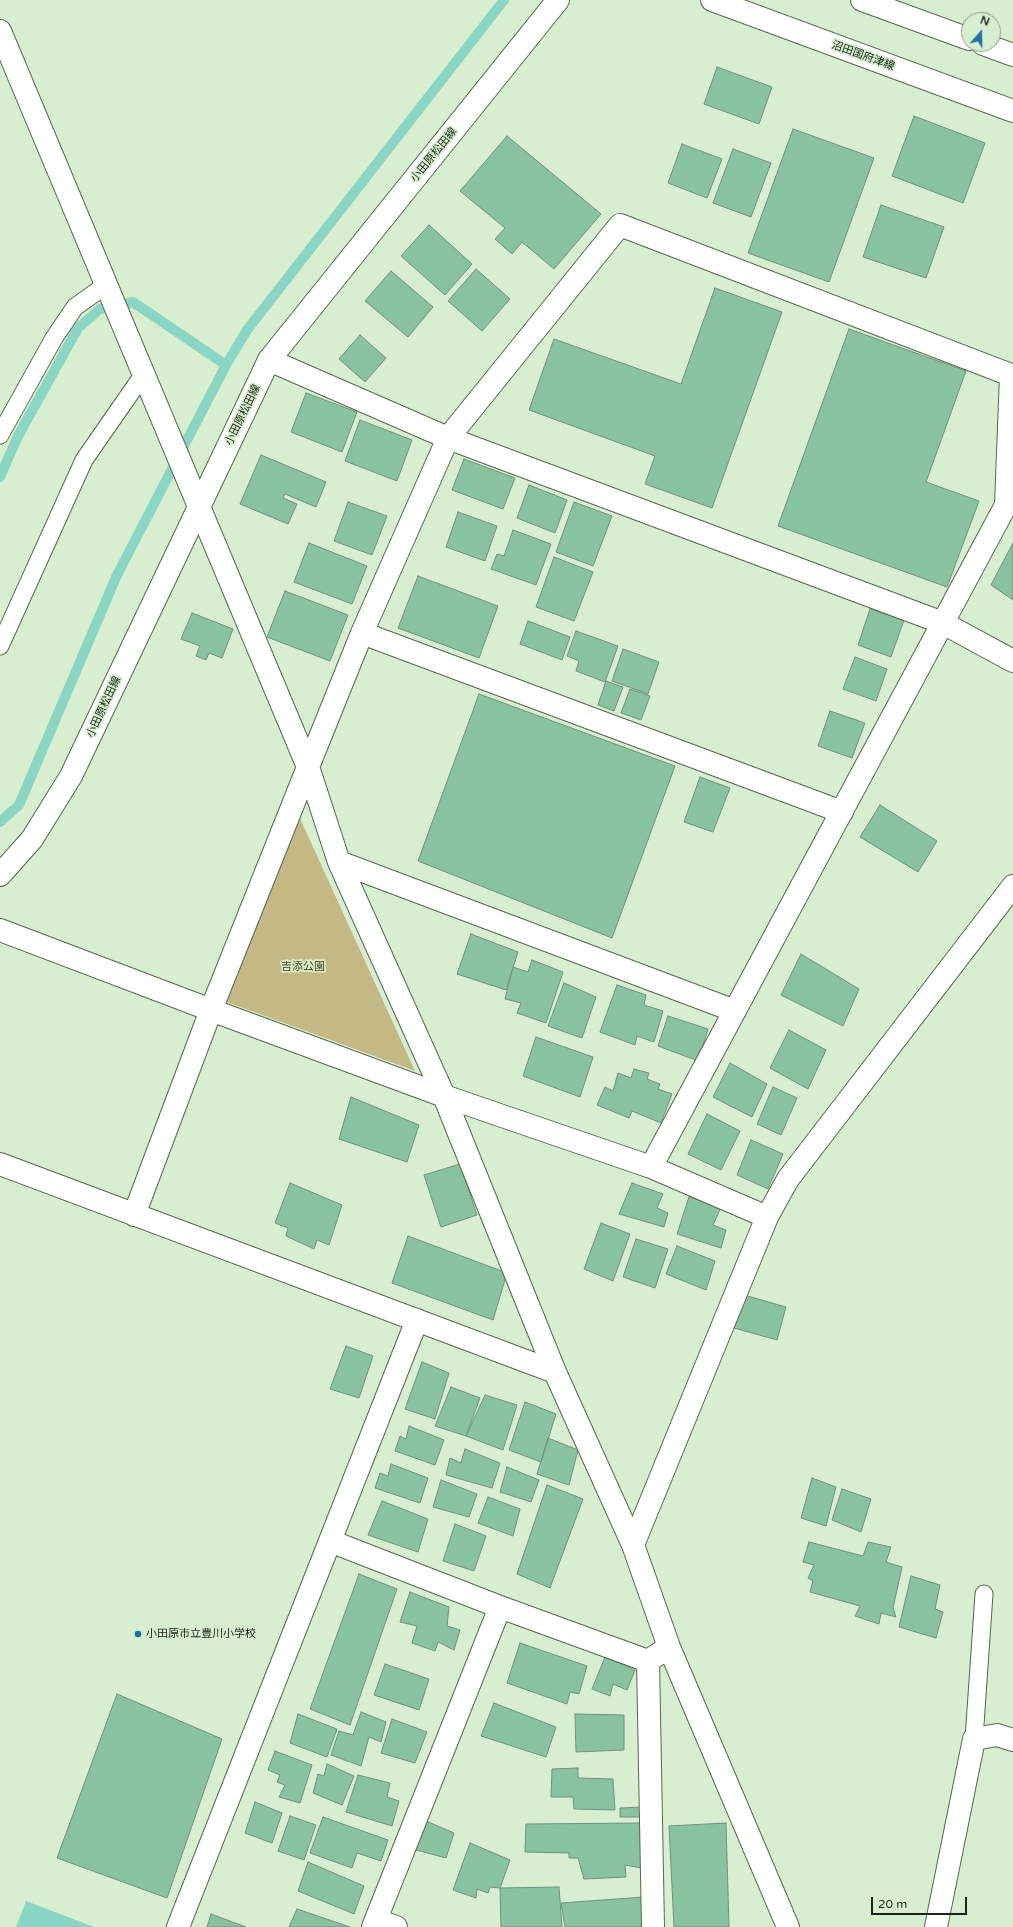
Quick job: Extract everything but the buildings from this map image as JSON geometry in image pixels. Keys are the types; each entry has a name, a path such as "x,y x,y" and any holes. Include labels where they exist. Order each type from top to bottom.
{"street":[{"name":"小田原松田線","path":"0,874 32,839 71,776 269,360 558,0"},
{"name":"沼田国府津線","path":"712,0 1013,111"},
{"path":"862,0 961,36"},
{"path":"0,30 118,316 182,468 200,505 308,767 339,862 444,1096 554,1372 633,1545 669,1647 788,1927"},
{"path":"1001,51 1013,55"},
{"path":"134,1215 211,1010 362,633 448,438 620,224 1011,375 1006,505 651,1167"},
{"path":"269,360 448,438 943,623 1013,661"},
{"path":"362,633 842,812"},
{"path":"339,862 736,1010"},
{"path":"633,1545 767,1217 788,1179 1013,886"},
{"path":"0,930 444,1096 651,1167 767,1217"},
{"path":"0,1164 554,1372"},
{"path":"178,1927 417,1320"},
{"path":"330,1541 500,1607 648,1661"},
{"path":"382,1925 500,1607"},
{"path":"648,1661 669,1647"},
{"path":"648,1661 653,1927"},
{"path":"936,1927 974,1739 997,1735 1013,1740"}],"lane":[{"path":"0,435 54,338 75,307 108,290"},
{"path":"0,646 84,460 143,375"},
{"path":"974,1739 984,1594"}],"green space":[{"name":"吉添公園","path":"298,814 415,1071 227,1002"}],"water":[{"path":"26,1901 94,1927 16,1927"}],"waterway":[{"path":"0,822 19,805 117,575 226,365 247,330 504,0"},
{"path":"0,477 18,436 78,328 100,309 133,302 226,365"}],"place":[{"name":"小田原市立豊川小学校","path":"138,1634"}]}
